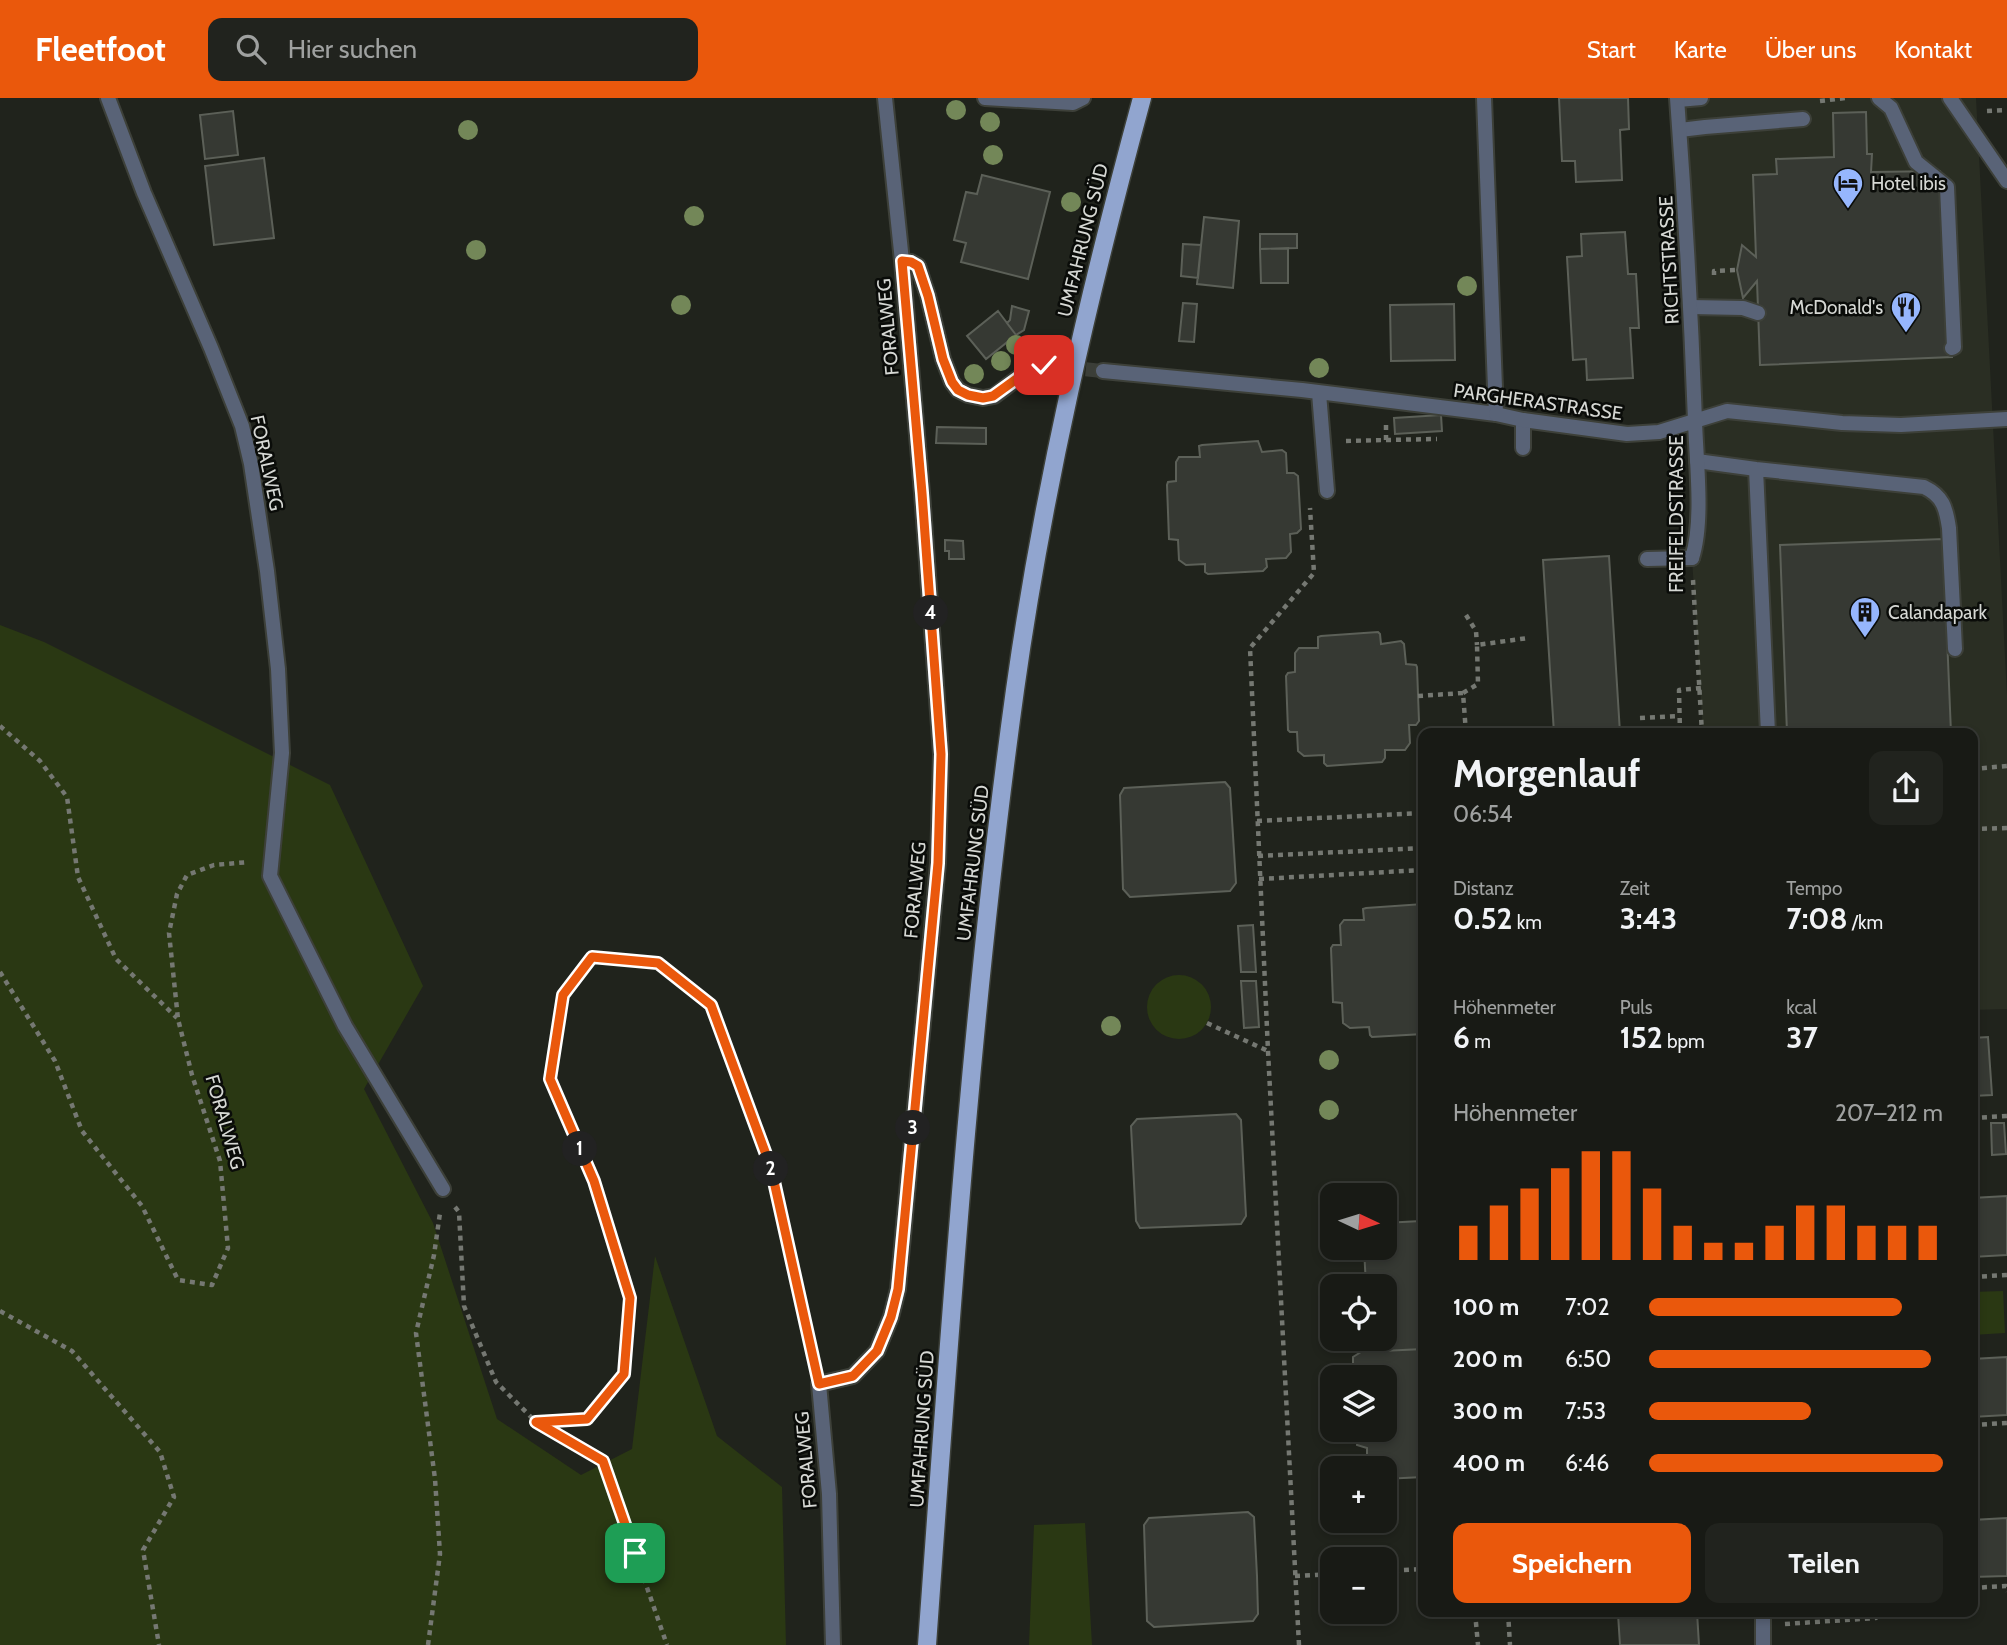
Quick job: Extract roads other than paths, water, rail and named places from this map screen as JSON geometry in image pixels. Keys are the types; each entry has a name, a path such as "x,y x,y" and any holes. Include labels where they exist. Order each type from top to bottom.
{"main road":[{"name":"UMFAHRUNG SÜD","path":"927,1645 979,985 1015,688 1037,556 1083,324 1142,98"}],"street":[{"name":"FORALWEG","path":"108,98 144,192 238,415 251,464 278,668 282,753 270,876 345,1026 443,1189"},
{"name":"FORALWEG","path":"833,1645 829,1494 819,1384 853,1376 877,1351 891,1317 898,1289 938,863 941,754 922,493 885,98"},
{"path":"985,98 1073,103 1083,98"},
{"path":"1484,98 1496,414"},
{"path":"1678,99 1701,98"},
{"path":"1879,98 1891,108 1916,162 1947,187 1952,348"},
{"path":"1950,98 2007,181"},
{"name":"RICHTSTRASSE","path":"1678,99 1695,420"},
{"path":"1680,130 1803,119"},
{"path":"902,261 918,266 943,359 958,390 983,398 993,396 1026,372 1044,365"},
{"path":"1691,307 1743,308 1758,313"},
{"name":"PARGHERASTRASSE","path":"1103,371 1289,388 1496,414 1627,434 1659,432 1727,411 1842,423 1901,425 2007,419"},
{"path":"1319,393 1327,491"},
{"path":"1523,420 1523,448"},
{"name":"FREIFELDSTRASSE","path":"1647,559 1692,558 1698,541 1695,420"},
{"path":"1697,461 1924,487 1934,492 1946,511 1949,528 1955,649"},
{"path":"1756,469 1768,728"},
{"path":"1763,1617 1763,1645"}],"tunnel":[{"path":"1044,365 1103,371"}],"place":[{"name":"Hotel ibis","path":"1848,210"},
{"name":"McDonald's","path":"1906,334"},
{"name":"Calandapark","path":"1865,639"}]}
